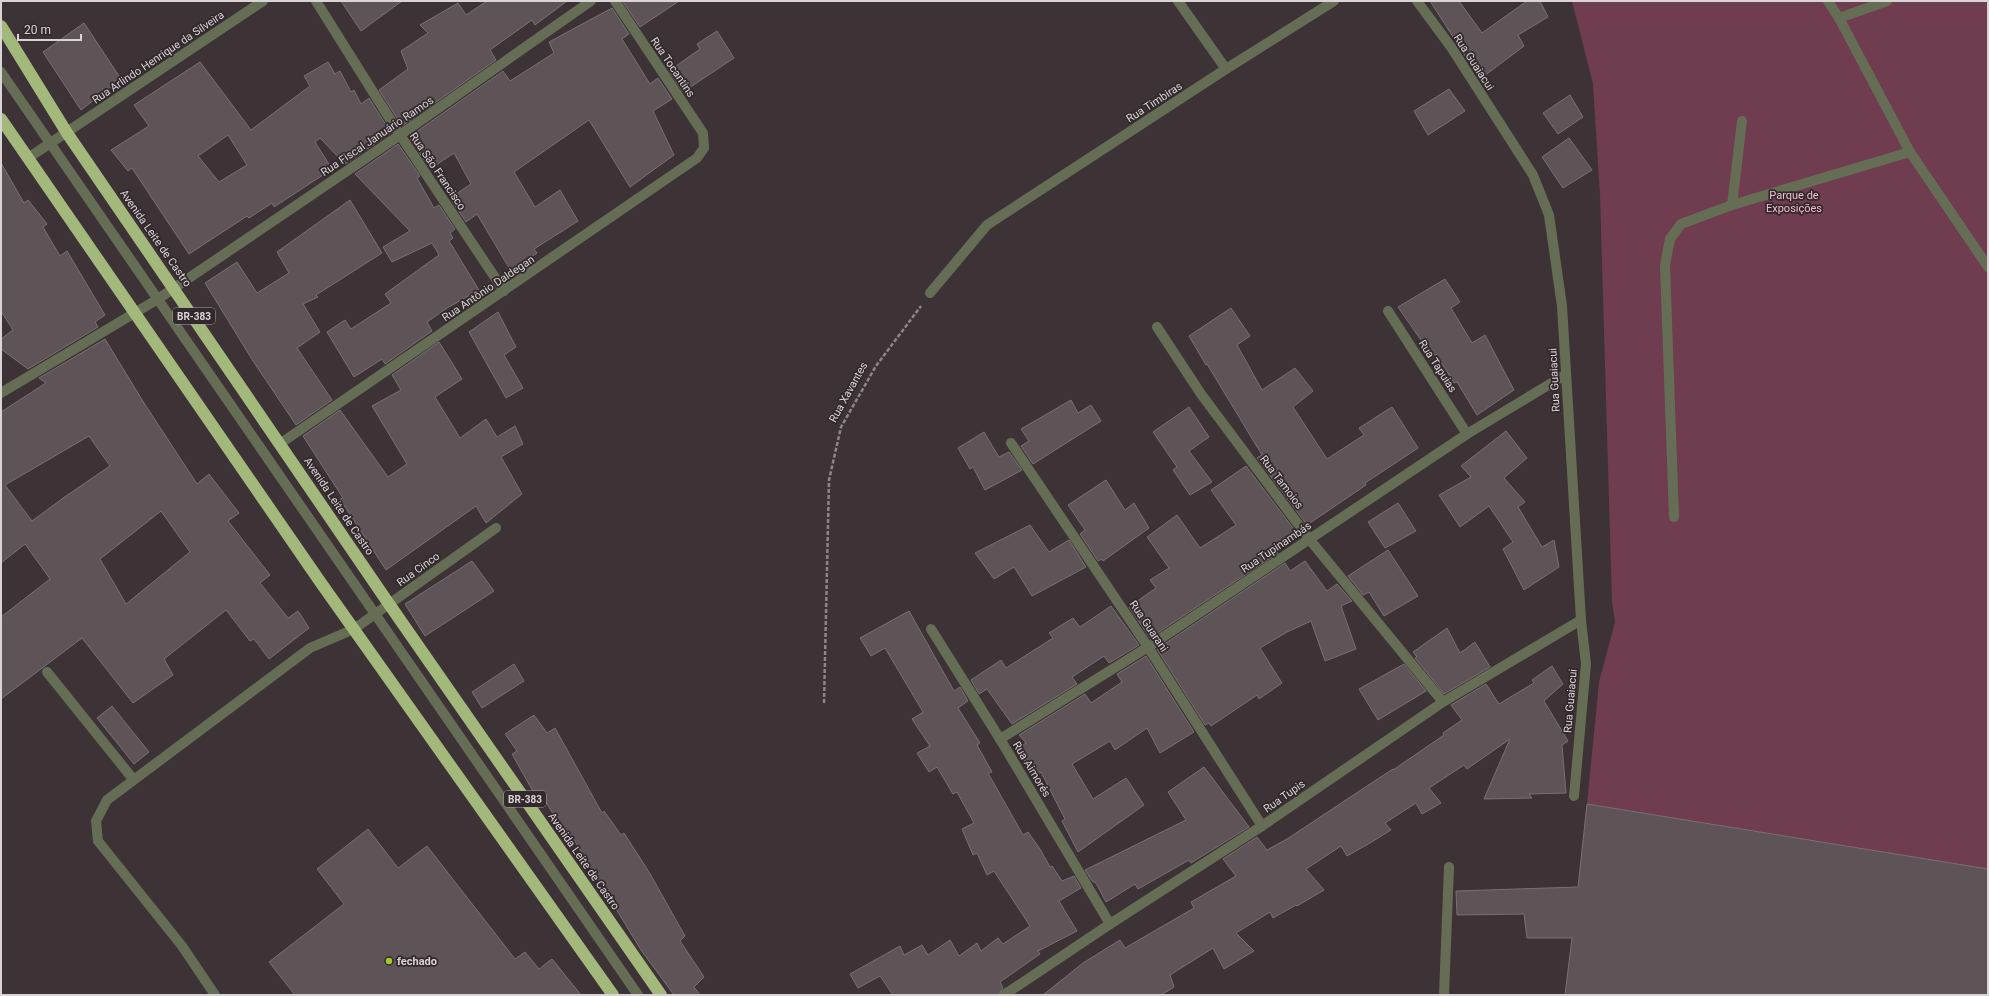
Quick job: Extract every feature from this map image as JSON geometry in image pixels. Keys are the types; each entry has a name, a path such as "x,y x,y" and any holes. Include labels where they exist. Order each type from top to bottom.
{"highway":[{"name":"Avenida Leite de Castro","path":"1,26 67,133 281,443 389,604 661,995"},
{"path":"1,119 354,629 613,995"}],"street":[{"name":"Rua Arlindo Henrique da Silveira","path":"28,158 263,1"},
{"name":"Rua São Francisco","path":"316,1 400,135 504,291"},
{"name":"Rua Fiscal Januário Ramos","path":"1,393 158,299 400,135 591,1"},
{"name":"Rua Tocantins","path":"615,1 703,133 704,148"},
{"path":"1178,1 1226,69"},
{"name":"Rua Timbiras","path":"930,293 987,225 1226,69 1334,1"},
{"name":"Rua Guaiacui","path":"1417,1 1451,47 1533,175 1549,215 1562,306 1581,620 1586,664 1574,796"},
{"path":"1828,1 1839,18 1910,152 1988,267"},
{"path":"1839,18 1887,1"},
{"path":"1,72 638,995"},
{"path":"1732,206 1742,121"},
{"name":"Rua Antônio Daldegan","path":"281,443 697,158 704,148"},
{"path":"1674,517 1665,265 1670,239 1681,224 1732,206 1910,152"},
{"name":"Rua Tapuias","path":"1388,311 1467,434"},
{"name":"Rua Tamoios","path":"1157,326 1201,394 1310,540 1443,702"},
{"name":"Rua Tupinambás","path":"1000,739 1148,647 1467,434 1565,375"},
{"name":"Rua Guarani","path":"1011,443 1148,647 1262,826"},
{"name":"Rua Cinco","path":"215,995 182,946 98,841 96,821 107,800 133,779 310,648 354,629 496,528"},
{"name":"Rua Tupis","path":"1004,995 1110,924 1262,826 1443,702 1581,620"},
{"name":"Rua Aimorés","path":"931,629 1000,739 1110,924"},
{"path":"47,672 133,779"},
{"path":"1444,995 1449,867"}],"path":[{"name":"Rua Xavantes","path":"824,703 829,480 841,427 876,366 930,293"}],"green space":[{"name":"Parque de Exposições","path":"1572,1 1988,1 1988,870 1865,852 1587,804 1599,682 1615,622 1612,602 1600,195 1593,84"}],"building":[{"path":"341,1 402,1 361,31"},
{"path":"487,1 567,1 535,25 532,20 490,50 496,60 402,126 379,90 408,69 401,51 428,33 420,25 458,3 466,15"},
{"path":"679,1 640,27 623,2"},
{"path":"1430,1 1459,1 1482,33 1527,1 1540,1 1548,17 1518,35 1524,46 1480,79"},
{"path":"612,8 629,34 622,39 650,84 658,78 672,99 653,111 674,155 630,187 589,120 514,172 535,207 560,190 578,221 534,249 537,253 511,271 477,214 466,222 450,198 471,184 454,153 430,169 409,137 503,71 510,81 554,53 549,42"},
{"path":"84,23 121,79 81,110 43,52"},
{"path":"717,31 734,58 683,92 669,71 700,49 697,44"},
{"path":"200,62 251,130 310,86 304,76 328,62 335,74 340,71 351,92 354,90 361,104 369,98 391,133 345,164 320,138 315,142 332,169 274,207 272,203 249,218 247,216 189,254 132,168 128,171 111,150 149,126 134,105","holes":["228,135 247,165 219,182 198,156"]},
{"path":"1449,89 1465,111 1428,135 1414,111"},
{"path":"1570,95 1583,117 1558,134 1543,113"},
{"path":"1569,138 1592,170 1563,188 1542,157"},
{"path":"398,144 420,176 417,178 434,208 439,205 455,229 450,233 453,238 449,241 479,290 447,308 427,322 432,331 385,364 382,359 354,377 327,332 345,320 351,329 391,303 385,294 439,255 432,243 392,262 383,247 410,231 355,174"},
{"path":"1,163 24,203 28,200 47,224 43,227 60,256 67,251 105,315 95,322 98,327 28,369 1,349 1,339 13,330 1,311"},
{"path":"350,200 382,253 316,295 318,297 303,304 320,332 297,348 332,400 296,425 253,361 205,283 237,262 257,293 289,273 277,252"},
{"path":"1445,279 1460,302 1451,308 1472,343 1485,335 1514,390 1477,415 1457,382 1454,383 1436,354 1432,356 1398,307"},
{"path":"1231,308 1250,336 1237,345 1262,390 1295,368 1313,391 1293,407 1327,459 1364,435 1359,428 1392,407 1418,448 1365,483 1366,485 1307,525 1257,458 1262,455 1189,336"},
{"path":"498,312 516,347 504,355 523,388 506,398 469,332"},
{"path":"105,339 144,403 197,484 209,474 239,513 228,521 270,575 260,583 288,618 298,611 309,628 269,659 254,639 250,641 226,610 164,659 173,675 133,703 82,638 1,699 1,617 50,579 25,544 1,563 1,412 46,383 39,378","holes":["89,436 110,466 32,521 5,485","161,511 190,552 126,604 100,559"]},
{"path":"439,342 462,379 435,397 460,438 486,419 497,437 515,426 523,444 501,457 522,494 486,523 476,506 386,570 340,499 343,498 303,436 340,410 388,477 407,464 372,406 401,390 392,375"},
{"path":"1071,400 1078,413 1091,405 1101,421 1033,464 1021,446 1029,441 1021,429"},
{"path":"1189,407 1209,437 1189,451 1212,482 1190,495 1173,470 1177,467 1153,432"},
{"path":"1506,431 1527,458 1504,478 1525,502 1518,507 1542,547 1554,540 1559,567 1524,590 1503,549 1513,542 1489,506 1460,527 1439,495 1471,477 1461,466"},
{"path":"984,432 999,457 1009,452 1022,470 985,490 973,467 970,469 958,448"},
{"path":"1246,466 1296,532 1274,547 1278,553 1150,638 1129,607 1156,588 1150,580 1169,568 1147,537 1177,515 1200,548 1236,525 1211,490"},
{"path":"1106,480 1125,510 1134,503 1149,528 1103,561 1102,559 1098,561 1080,534 1085,530 1068,505"},
{"path":"1398,503 1416,531 1385,548 1368,522"},
{"path":"1030,525 1049,552 1069,540 1086,567 1032,596 1014,567 994,579 975,553"},
{"path":"1388,550 1418,596 1384,616 1369,592 1363,595 1348,576"},
{"path":"472,561 494,591 425,636 405,604"},
{"path":"1305,561 1327,591 1337,584 1352,601 1341,606 1356,649 1325,661 1311,621 1287,632 1260,648 1282,683 1259,699 1257,695 1211,726 1209,723 1205,725 1157,649 1285,563 1290,571"},
{"path":"1111,606 1139,645 1109,663 1104,656 1072,677 1077,684 1012,724 987,689 979,694 971,680 1001,660 1006,668 1053,638 1049,633 1073,618 1080,627"},
{"path":"909,611 954,691 960,687 968,701 958,708 980,743 977,745 992,772 988,773 1023,835 1028,832 1050,867 1052,866 1062,881 1074,876 1081,888 1059,901 1077,931 1038,951 1040,954 1000,982 1003,988 998,995 893,995 880,976 858,988 850,974 900,946 904,955 922,945 928,955 950,940 959,956 977,943 981,951 998,938 1003,944 1030,926 994,871 987,875 977,853 973,855 962,829 974,823 957,792 953,794 937,767 929,772 917,753 930,746 912,719 923,712 885,648 871,656 860,638"},
{"path":"1447,628 1460,653 1475,642 1490,667 1444,694 1415,658 1417,657 1413,652"},
{"path":"1146,656 1194,732 1160,753 1147,728 1115,750 1110,741 1072,764 1093,799 1126,778 1144,805 1078,852 1062,821 1065,819 1041,772 1033,777 1018,748 1026,743 1019,735 1085,694 1091,703 1122,682 1117,674"},
{"path":"514,664 524,681 482,708 472,692"},
{"path":"1404,664 1426,691 1378,720 1359,689"},
{"path":"1552,666 1563,684 1544,701 1568,741 1562,745 1566,793 1529,794 1532,798 1484,799 1510,739 1467,769 1464,765 1429,788 1441,803 1422,814 1416,803 1385,823 1391,830 1370,843 1347,856 1341,846 1306,869 1324,890 1273,918 1270,912 1236,933 1254,951 1224,969 1213,948 1170,975 1174,987 1161,995 1043,995 1083,963 1120,940 1125,948 1194,908 1191,902 1236,876 1223,859 1257,837 1267,850 1287,839 1444,735 1443,733 1462,720 1451,705 1486,684 1499,704 1534,683 1532,680"},
{"path":"112,706 149,752 134,764 97,718"},
{"path":"534,715 547,733 555,728 602,813 604,811 621,835 624,833 649,872 685,936 680,941 704,977 694,987 700,995 674,995 641,950 571,835 568,838 544,799 539,802 512,754 517,751 505,734"},
{"path":"1204,767 1249,827 1191,863 1189,860 1138,889 1135,884 1106,902 1096,883 1092,881 1085,870 1186,820 1168,792"},
{"path":"1587,804 1988,869 1988,995 1565,995 1572,938 1527,938 1524,914 1457,915 1456,891 1578,887"},
{"path":"368,829 398,868 427,846 515,959 525,952 539,969 552,959 581,995 295,995 269,962 344,904 317,869"}],"place":[{"name":"fechado","path":"389,961"}]}
